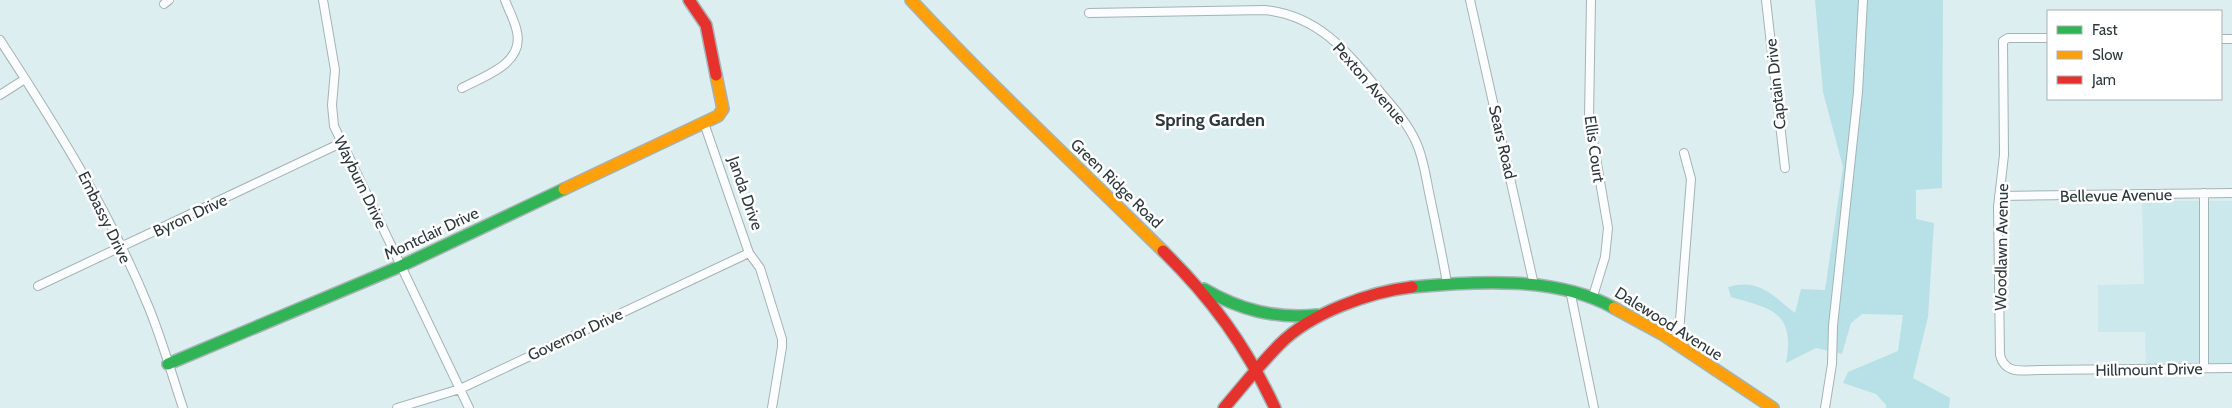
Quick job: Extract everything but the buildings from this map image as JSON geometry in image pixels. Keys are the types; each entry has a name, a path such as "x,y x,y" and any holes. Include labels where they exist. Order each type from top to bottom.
{"street":[{"name":"Wayburn Drive","path":"323,0 335,70 332,116 341,143 469,408"},
{"path":"462,88 505,65 514,55 518,33 504,0"},
{"path":"689,0 706,25 722,97 721,112 704,123"},
{"name":"Green Ridge Road","path":"911,0 980,74 1018,108 1198,285 1225,320 1257,369 1275,408"},
{"name":"Sears Road","path":"1470,0 1534,285"},
{"name":"Ellis Court","path":"1591,0 1589,117 1608,228 1605,257 1592,296"},
{"name":"Captain Drive","path":"1766,0 1785,168"},
{"path":"1825,408 1832,364 1833,326 1858,92 1863,0"},
{"name":"Pexton Avenue","path":"1089,13 1274,11 1300,18 1327,35 1350,55 1406,124 1417,142 1447,283"},
{"name":"Woodlawn Avenue","path":"2047,38 2008,38 2003,41 2004,155 1999,196 2000,355 2002,363 2010,369 2065,370"},
{"name":"Embassy Drive","path":"0,40 87,178 148,307 183,408"},
{"path":"0,95 26,79"},
{"name":"Janda Drive","path":"704,123 749,253 760,268 782,339 772,408"},
{"name":"Montclair Drive","path":"168,364 401,266 704,123"},
{"name":"Byron Drive","path":"38,286 341,143"},
{"path":"1678,346 1691,179 1684,153"},
{"path":"2204,193 2204,368"},
{"name":"Bellevue Avenue","path":"1999,196 2232,193"},
{"name":"Governor Drive","path":"397,408 460,389 749,253"},
{"name":"Dalewood Avenue","path":"1224,408 1281,344 1321,315 1360,299 1409,287 1447,283 1534,285 1570,290 1592,296 1630,315 1773,408"},
{"path":"1198,285 1220,299 1259,314 1291,317 1321,315"},
{"path":"1570,290 1594,408"},
{"name":"Hillmount Drive","path":"2065,370 2232,368"}],"shaded area":[{"path":"1815,0 1943,0 1942,188 1916,190 1916,219 1934,223 1928,317 1913,378 1950,398 1949,408 1886,408 1886,405 1876,394 1843,383 1848,372 1898,351 1903,315 1862,314 1851,323 1842,354 1816,348 1786,363 1787,333 1784,323 1778,315 1759,305 1731,297 1728,287 1748,285 1757,287 1772,294 1795,313 1801,289 1825,290 1843,167 1823,92"},
{"path":"2142,201 2232,201 2232,363 2146,364 2145,332 2098,332 2098,285 2144,284"}],"traffic: fast":[{"path":"168,364 401,266 564,189"},
{"path":"1412,287 1463,283 1516,283 1567,290 1614,308"},
{"path":"1204,289 1244,308 1287,316 1317,315"}],"traffic: slow":[{"path":"911,0 1004,96 1163,251"},
{"path":"564,189 718,116 723,109 716,75"},
{"path":"1614,308 1662,334 1773,408"}],"traffic: jam":[{"path":"689,0 706,25 716,75"},
{"path":"1163,251 1197,287 1226,324 1252,364 1275,408"},
{"path":"1224,408 1280,344 1308,323 1360,299 1412,287"}],"district":[{"name":"Spring Garden","path":"1210,120"}]}
